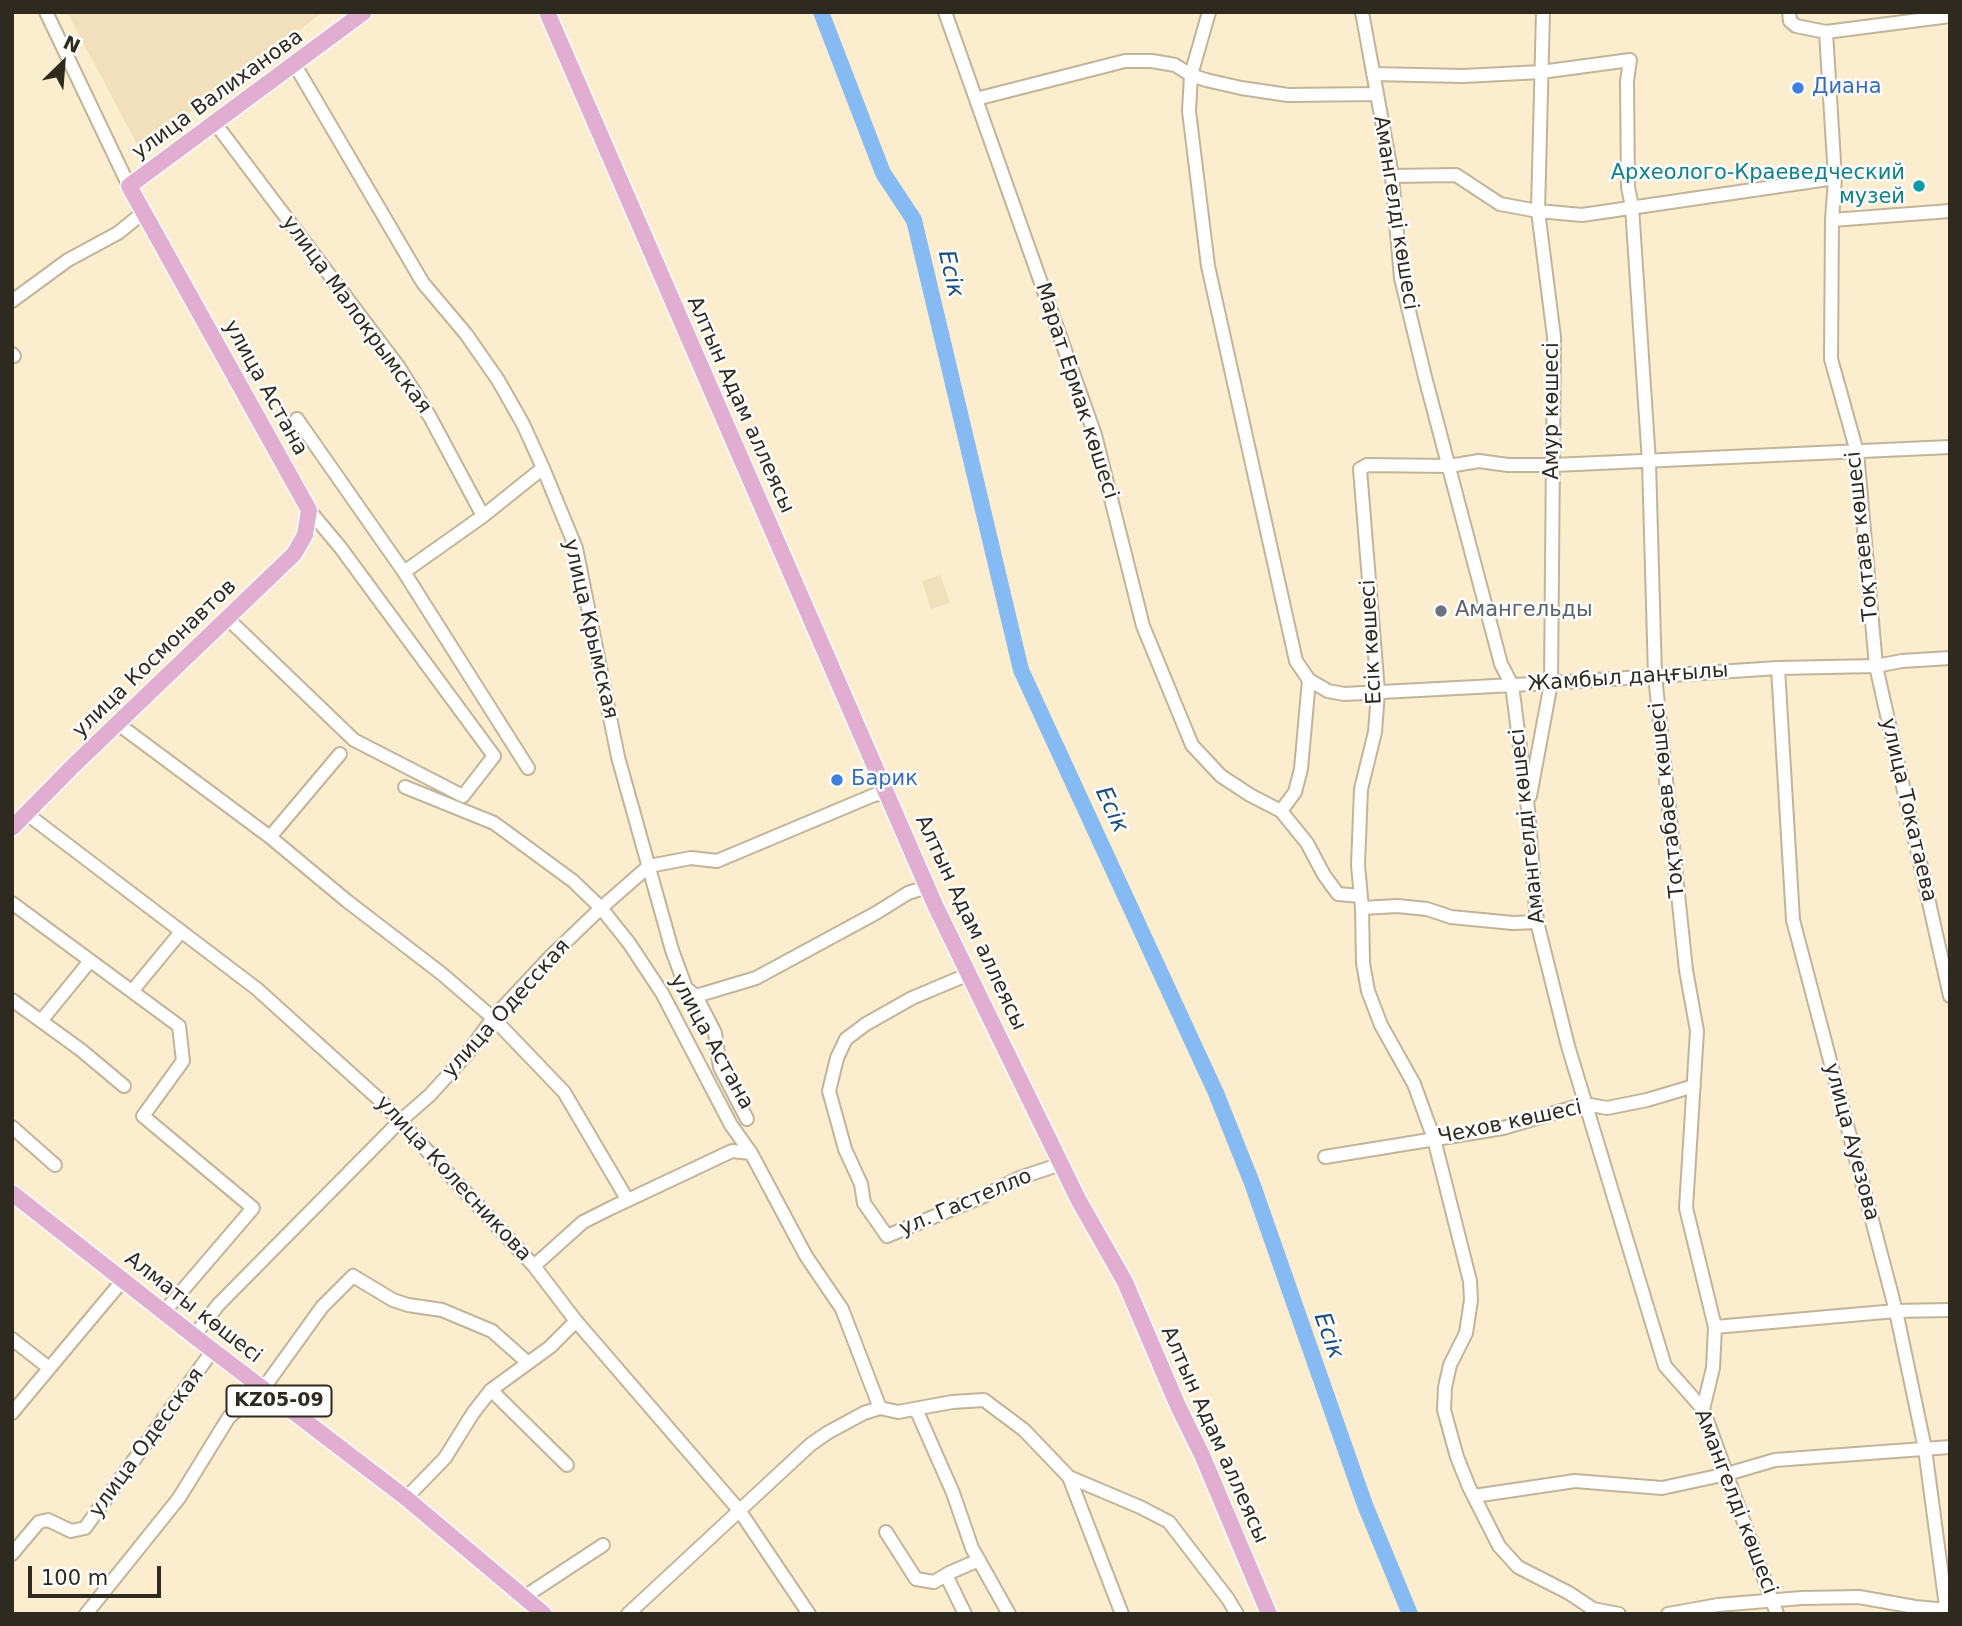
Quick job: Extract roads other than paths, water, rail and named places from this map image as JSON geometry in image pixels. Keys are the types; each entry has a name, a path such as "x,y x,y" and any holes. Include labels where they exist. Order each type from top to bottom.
{"main road":[{"name":"улица Валиханова","path":"129,186 364,12"},
{"name":"Алтын Адам аллеясы","path":"547,12 927,887 1061,1164 1125,1282 1269,1614"},
{"name":"улица Астана","path":"129,186 309,510"},
{"name":"улица Космонавтов","path":"12,828 294,554 304,535 309,510"},
{"name":"Алматы көшесі","path":"12,1193 406,1498 544,1614"}],"street":[{"name":"улица Астана","path":"46,12 129,186"},
{"name":"Марат Ермак көшесі","path":"945,12 1095,435 1143,626 1192,745 1221,776 1281,811"},
{"path":"1209,12 1191,75 1189,111 1208,266 1296,662 1309,680 1301,769 1295,792 1281,811 1307,843 1338,894 1361,902 1427,909 1451,917 1513,923 1537,922"},
{"name":"Амангелді көшесі","path":"1363,12 1392,176 1401,278 1501,664 1512,685 1528,808 1537,922 1568,1046 1665,1366 1703,1409 1775,1607"},
{"name":"Амур көшесі","path":"1528,808 1551,683 1555,465 1554,337 1538,211 1543,12"},
{"path":"1789,12 1790,21 1796,26 1826,32 1950,14"},
{"name":"Тоқтаев көшесі","path":"1826,32 1835,178 1831,359 1857,453 1876,666"},
{"name":"Тоқтабаев көшесі","path":"1541,72 1630,60 1627,81 1628,187 1632,207 1649,461 1655,676 1686,970 1697,1031 1686,1208 1715,1327 1713,1368 1703,1409"},
{"path":"976,99 1125,61 1152,61 1175,65 1191,75 1241,88 1288,95 1377,94"},
{"name":"улица Крымская","path":"295,65 423,283 466,334 498,380 523,424 543,468 576,548 618,757 672,950 686,988 696,996 715,1033 720,1068 747,1119"},
{"path":"1373,74 1463,76 1541,72"},
{"name":"улица Малокрымская","path":"215,123 398,366 430,417 483,516"},
{"path":"1392,176 1456,175 1500,204 1582,215 1835,178"},
{"path":"1832,220 1950,211"},
{"path":"12,301 68,260 118,233 144,212"},
{"path":"297,419 404,572 528,768"},
{"path":"1449,466 1479,461 1508,465 1555,465 1950,447"},
{"name":"Есік көшесі","path":"1449,466 1367,464 1360,469 1378,692 1375,733 1360,789 1358,865 1363,963 1368,991 1381,1024 1414,1084 1434,1139 1470,1281 1471,1300 1466,1333 1450,1365 1445,1387 1444,1410 1457,1457 1499,1546 1518,1567 1569,1593 1593,1609 1619,1614"},
{"path":"404,572 483,516 543,468"},
{"name":"улица Астана","path":"227,618 354,740 439,784 463,796 494,756 340,547 309,510"},
{"name":"Жамбыл даңғылы","path":"1309,680 1328,691 1344,694 1778,668 1876,666 1902,661 1950,658"},
{"name":"улица Токатаева","path":"1876,666 1950,996"},
{"name":"улица Ауезова","path":"1778,668 1793,920 1896,1311 1925,1449 1947,1612"},
{"path":"118,724 270,837 493,1018 564,1092 627,1199"},
{"path":"270,837 340,754"},
{"name":"улица Астана","path":"405,787 494,823 573,881 601,908 629,943 662,993 806,1256 842,1309 880,1408"},
{"path":"649,866 691,858 717,861 874,795 886,793"},
{"name":"улица Колесникова","path":"27,814 257,989 382,1102 534,1266 576,1321 739,1510 809,1614"},
{"name":"улица Одесская","path":"194,1336 218,1304 440,1084 467,1054 493,1018 552,955 649,866"},
{"path":"696,996 756,978 908,893 927,887"},
{"path":"12,903 179,1026 183,1061 143,1116 253,1208 164,1312"},
{"path":"133,990 180,933"},
{"path":"41,1021 90,961"},
{"name":"ул. Гастелло","path":"968,974 912,998 866,1024 846,1039 836,1058 829,1091 845,1149 861,1184 864,1203 887,1236 984,1196 1019,1178 1061,1164"},
{"path":"12,1000 124,1086"},
{"name":"Чехов көшесі","path":"1325,1157 1503,1128 1585,1104 1607,1108 1694,1086"},
{"path":"12,1127 55,1165"},
{"path":"534,1266 583,1222 627,1199 732,1151 751,1153"},
{"path":"86,1614 179,1498 229,1416 263,1389 322,1307 353,1276 393,1300 442,1310 492,1331 527,1362"},
{"path":"12,1413 123,1280"},
{"path":"1715,1327 1896,1311 1950,1310"},
{"path":"406,1498 445,1458 491,1390 550,1347 576,1321"},
{"path":"12,1339 48,1368"},
{"name":"улица Одесская","path":"12,1554 39,1522 48,1520 71,1531 85,1528 213,1350"},
{"path":"491,1390 568,1465"},
{"path":"628,1614 810,1446 846,1422 880,1408 898,1412 984,1399 1024,1430 1069,1477 1122,1614"},
{"path":"916,1409 979,1560 1009,1614"},
{"path":"1474,1496 1575,1481 1662,1488 1775,1460 1950,1447"},
{"path":"1069,1477 1169,1522 1237,1614"},
{"path":"886,1532 916,1579 934,1582 979,1560"},
{"path":"524,1597 603,1545"},
{"path":"946,1575 965,1614"},
{"path":"1668,1614 1718,1605 1775,1607 1802,1598 1859,1597 1947,1612"}],"waterway":[{"name":"Есік","path":"821,12 883,173 914,220 1021,670 1216,1093 1252,1183 1365,1505 1410,1614"}],"place":[{"name":"Диана","path":"1798,88"},
{"name":"Археолого-Краеведческий музей","path":"1919,186"},
{"name":"Амангельды","path":"1441,611"},
{"name":"Барик","path":"837,780"}]}
